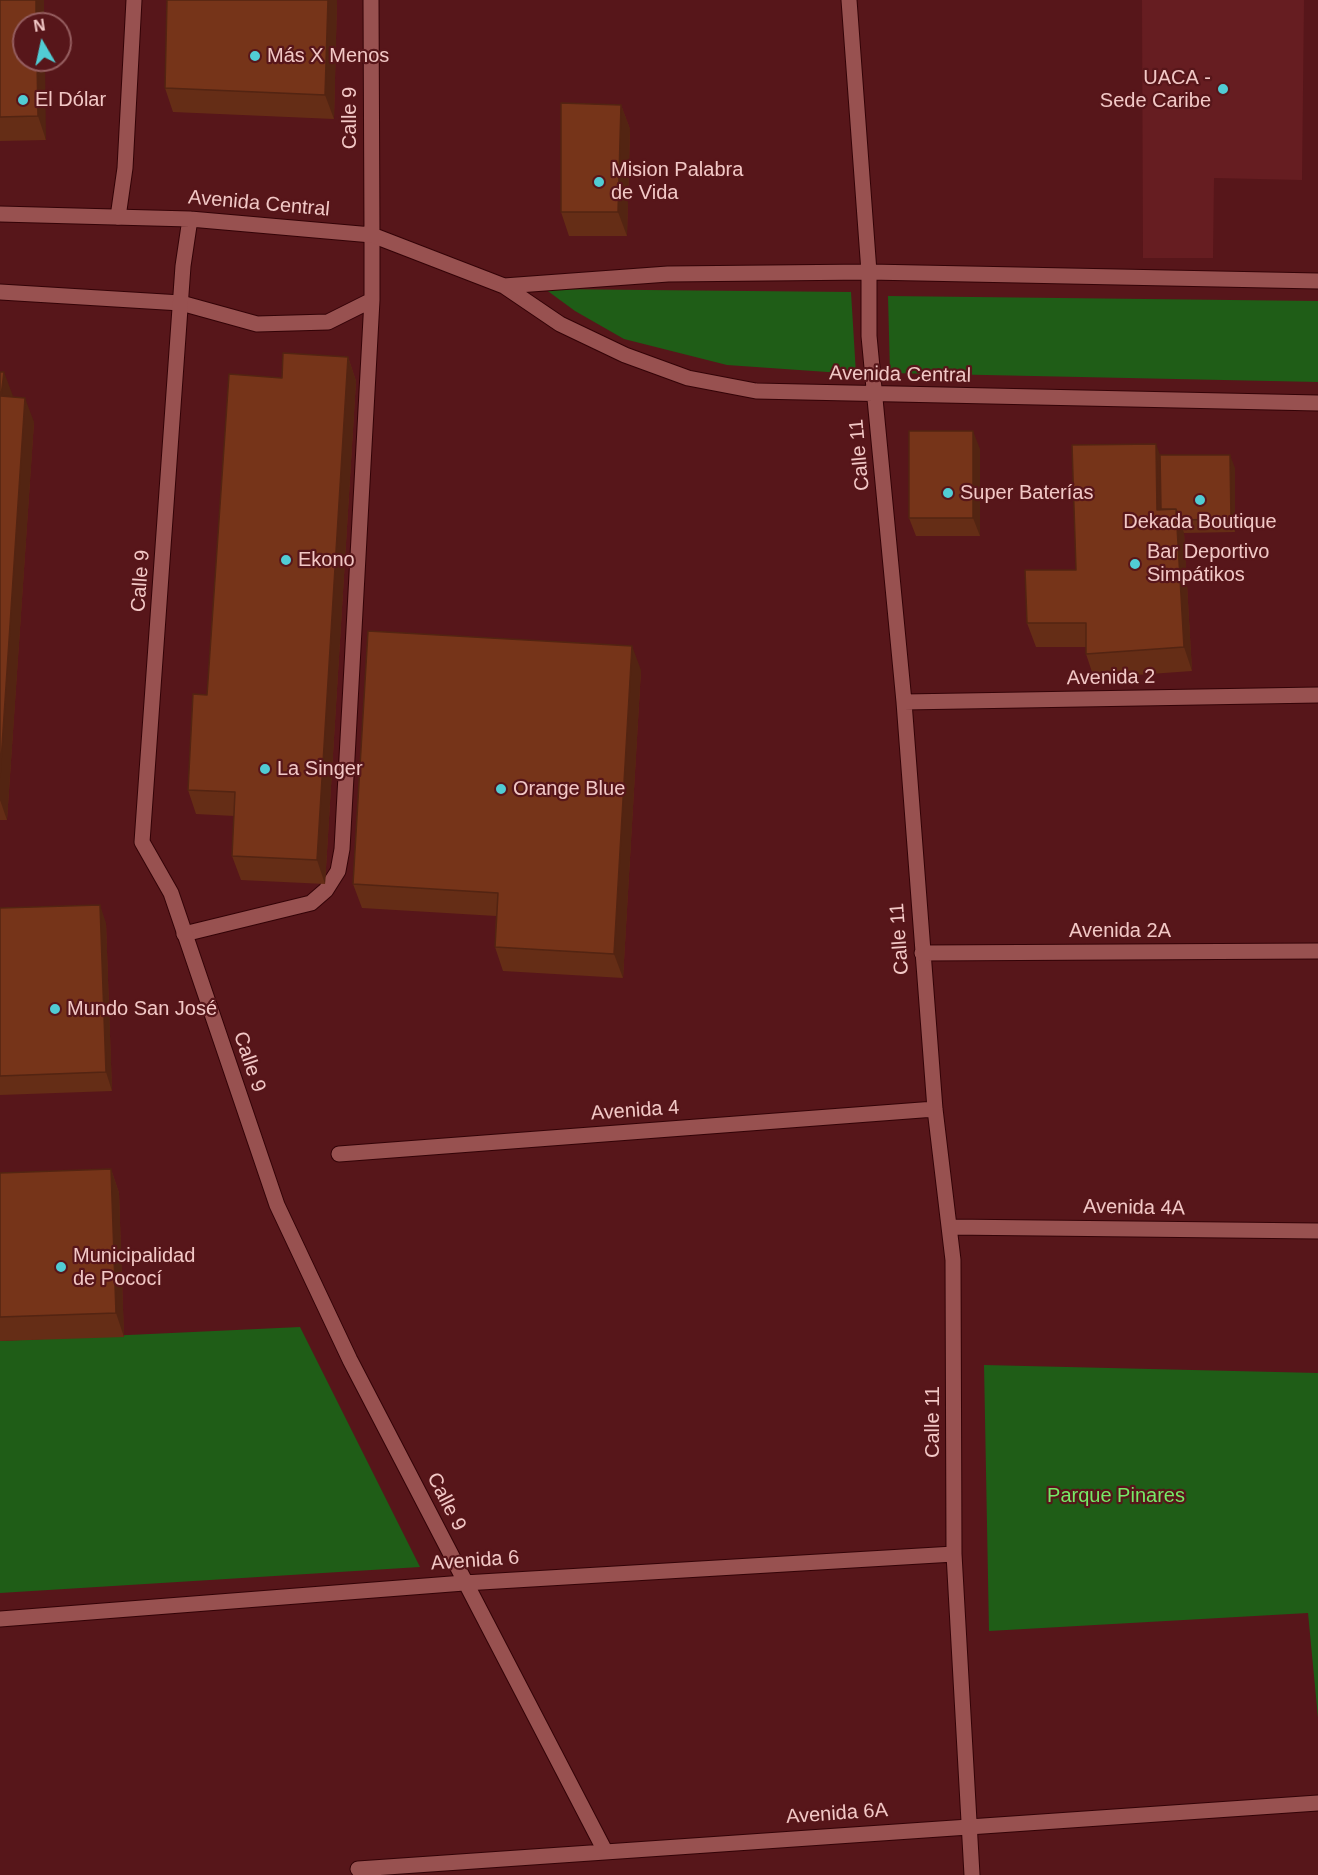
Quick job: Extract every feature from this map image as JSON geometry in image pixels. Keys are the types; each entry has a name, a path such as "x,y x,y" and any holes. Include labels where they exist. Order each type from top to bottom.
{"street":[{"path":"118,217 125,168 134,0"},
{"name":"Calle 9","path":"184,934 311,903 326,890 338,871 342,849 372,300 371,0"},
{"name":"Calle 11","path":"849,0 869,272 869,336 904,702 935,1109 953,1260 954,1554 972,1875"},
{"name":"Avenida Central","path":"0,214 190,219 372,235 504,286 560,324 625,356 688,378 756,392 1318,403"},
{"name":"Calle 9","path":"190,219 180,303 142,842 171,893 276,1205 350,1360 605,1851"},
{"name":"Avenida Central","path":"504,286 668,274 869,272 1318,281"},
{"path":"0,292 180,303 257,324 328,322 372,300"},
{"name":"Avenida 2","path":"904,702 1318,695"},
{"name":"Avenida 2A","path":"922,953 1318,951"},
{"name":"Avenida 4","path":"339,1154 935,1109"},
{"name":"Avenida 4A","path":"949,1227 1318,1231"},
{"name":"Avenida 6","path":"0,1619 464,1583 954,1554"},
{"name":"Avenida 6A","path":"358,1869 1318,1803"}],"shaded area":[{"name":"UACA - Sede Caribe","path":"1142,0 1304,0 1302,180 1214,178 1213,258 1143,258"}],"green space":[{"path":"545,289 851,292 856,374 727,365 624,339 575,311"},
{"path":"888,296 1318,301 1318,382 890,373"},
{"path":"300,1327 420,1567 0,1593 0,1341"},
{"name":"Parque Pinares","path":"984,1365 1318,1373 1318,1718 1308,1613 989,1631"}],"building":[{"path":"0,0 36,0 36,12 12,12 12,72 37,72 38,116 0,117"},
{"name":"Más X Menos","path":"167,0 328,0 325,95 165,88"},
{"name":"Mision Palabra de Vida","path":"561,103 621,105 618,212 561,212"},
{"name":"Ekono","path":"283,353 348,357 317,860 232,856 235,792 188,790 193,694 207,695 229,374 282,378"},
{"path":"0,372 4,372 1,396 25,398 0,777"},
{"name":"Super Baterías","path":"909,431 973,431 973,518 909,518"},
{"name":"Bar Deportivo Simpátikos","path":"1156,444 1157,510 1176,509 1184,647 1086,654 1086,623 1027,623 1025,570 1076,570 1072,445"},
{"name":"Dekada Boutique","path":"1160,455 1230,455 1231,519 1180,520 1176,509 1161,509"},
{"name":"Orange Blue","path":"368,631 632,646 614,954 495,947 498,893 353,884"},
{"name":"Mundo San José","path":"100,905 106,1072 0,1076 0,908"},
{"name":"Municipalidad de Pococí","path":"111,1169 116,1313 0,1317 0,1173"}],"place":[{"name":"Más X Menos","path":"255,56"},
{"name":"UACA - Sede Caribe","path":"1223,89"},
{"name":"El Dólar","path":"23,100"},
{"name":"Mision Palabra de Vida","path":"599,182"},
{"name":"Super Baterías","path":"948,493"},
{"name":"Dekada Boutique","path":"1200,500"},
{"name":"Ekono","path":"286,560"},
{"name":"Bar Deportivo Simpátikos","path":"1135,564"},
{"name":"La Singer","path":"265,769"},
{"name":"Orange Blue","path":"501,789"},
{"name":"Mundo San José","path":"55,1009"},
{"name":"Municipalidad de Pococí","path":"61,1267"}]}
